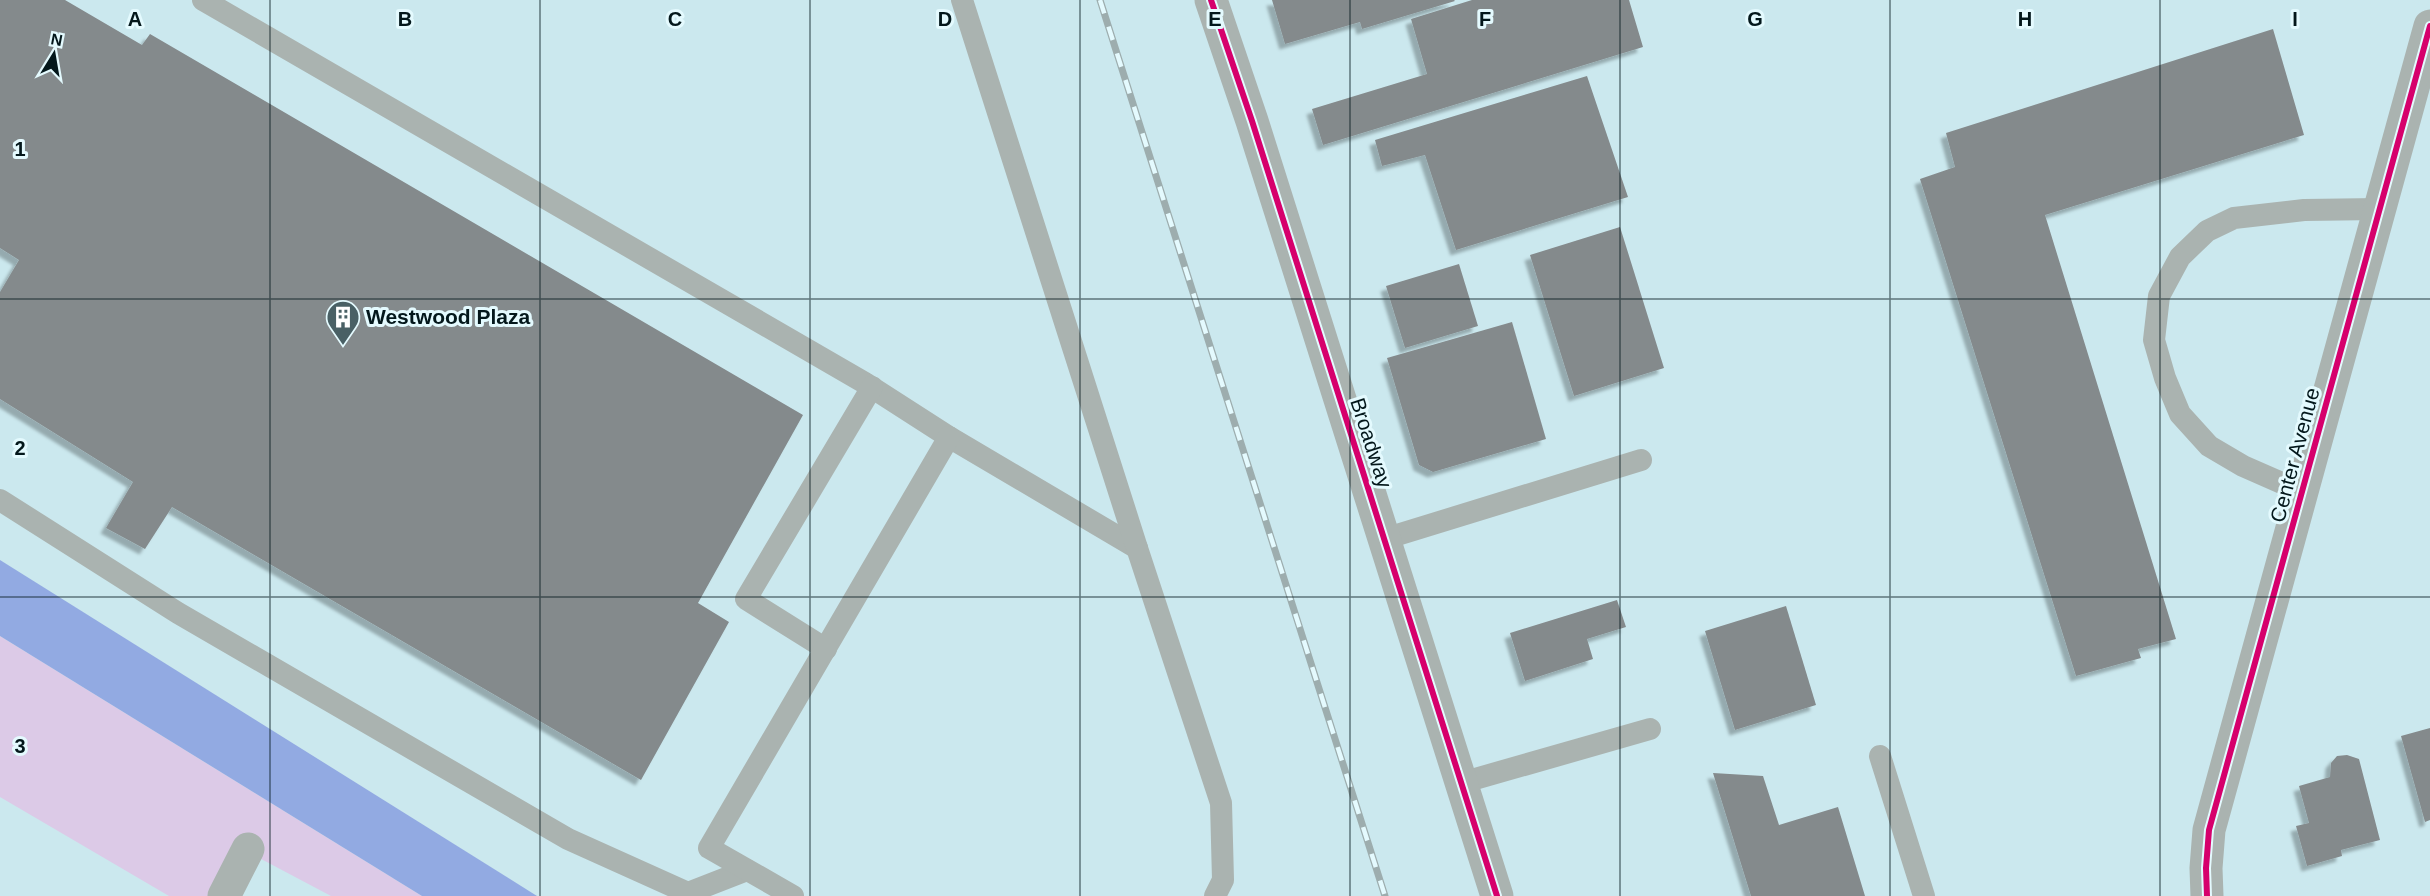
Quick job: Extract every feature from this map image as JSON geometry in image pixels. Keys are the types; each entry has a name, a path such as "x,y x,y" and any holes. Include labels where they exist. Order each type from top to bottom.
{"street":[{"name":"Broadway","path":"1211,0 1497,896"},
{"name":"Center Avenue","path":"2207,896 2206,868 2209,830 2430,26"},
{"path":"224,896 248,849"}],"lane":[{"path":"203,0 872,387 949,437 1137,548"},
{"path":"962,0 1221,803 1223,880 1215,896"},
{"path":"2302,492 2243,466 2209,446 2180,414 2165,378 2154,340 2159,296 2180,257 2207,231 2234,218 2304,210 2379,209"},
{"path":"826,649 746,599 872,387"},
{"path":"793,896 709,848 949,437"},
{"path":"1384,539 1641,460"},
{"path":"0,500 178,613 568,839 688,893 747,870"},
{"path":"1461,783 1650,729"},
{"path":"1880,756 1924,896"}],"shaded area":[{"path":"0,636 422,896 331,896 248,852 222,896 169,896 0,797"}],"water":[{"path":"0,560 537,896 422,896 0,636"}],"building":[{"name":"Westwood Plaza","path":"0,0 65,0 142,45 150,34 803,415 698,603 729,622 641,780 172,507 145,549 106,528 133,482 0,399 0,292 19,260 0,248"},
{"path":"1272,0 1455,1 1362,29 1360,22 1285,44"},
{"path":"1472,0 1629,0 1643,47 1323,145 1312,109 1427,74 1411,19"},
{"path":"2273,29 2304,135 2045,215 2176,639 2138,649 2141,658 2076,676 1920,179 1955,167 1946,133"},
{"path":"1587,76 1628,197 1456,250 1425,155 1382,166 1375,140"},
{"path":"1620,227 1664,368 1574,396 1530,255"},
{"path":"1459,264 1478,326 1405,348 1386,286"},
{"path":"1512,322 1546,439 1433,472 1419,465 1387,358"},
{"path":"1617,600 1626,627 1587,639 1593,659 1525,681 1510,633"},
{"path":"1786,606 1816,705 1735,730 1705,631"},
{"path":"2430,728 2430,820 2425,822 2401,736"},
{"path":"2347,755 2359,759 2380,840 2341,850 2342,856 2307,866 2296,826 2309,823 2299,786 2330,777 2331,763 2337,756"},
{"path":"1713,773 1763,776 1779,825 1838,807 1865,896 1751,896"}],"railway":[{"path":"1100,0 1385,896"}],"cycle path":[{"path":"1211,0 1252,121 1497,896"},
{"path":"2207,896 2206,868 2209,830 2430,26"}],"place":[{"name":"Westwood Plaza","path":"343,346"}]}
